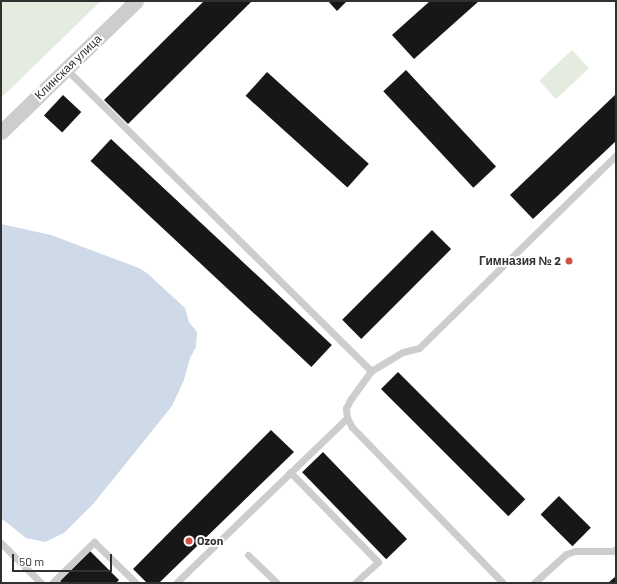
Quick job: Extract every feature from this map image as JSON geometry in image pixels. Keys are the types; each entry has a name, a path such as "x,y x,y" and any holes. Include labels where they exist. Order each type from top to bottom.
{"street":[{"name":"Клинская улица","path":"1,132 136,1"}],"lane":[{"path":"66,69 371,371"},
{"path":"503,583 352,427 346,418 346,408 371,371 404,352 419,348 616,155"},
{"path":"176,583 346,418"},
{"path":"290,472 378,562 355,583"},
{"path":"52,583 94,542 136,583"},
{"path":"1,543 41,583"},
{"path":"534,583 566,554 575,551 612,551 616,549"},
{"path":"248,555 277,583"}],"shaded area":[{"path":"1,1 101,1 1,98"},
{"path":"572,50 589,68 556,99 539,81"}],"water":[{"path":"1,224 51,235 139,268 147,273 185,308 189,322 197,332 196,347 190,358 184,380 172,406 94,503 64,533 45,542 26,538 1,518"}],"building":[{"path":"204,1 252,1 128,124 104,100"},
{"path":"328,1 347,1 337,11"},
{"path":"430,1 479,1 414,59 392,35"},
{"path":"406,70 496,167 473,188 383,91"},
{"path":"267,72 369,164 347,187 246,96"},
{"path":"616,94 616,141 533,219 510,195"},
{"path":"63,95 81,112 62,133 44,115"},
{"path":"111,139 332,345 311,367 91,161"},
{"path":"432,230 451,249 361,339 342,320"},
{"path":"398,372 525,499 508,516 381,389"},
{"path":"271,430 294,452 159,583 147,583 133,569"},
{"path":"323,452 407,539 386,559 302,472"},
{"path":"559,496 591,528 572,546 541,514"},
{"path":"90,551 119,580 116,583 62,583 60,581"},
{"path":"616,576 616,583 608,583"}],"place":[{"name":"Гимназия № 2","path":"569,261"},
{"name":"Ozon","path":"189,541"}]}
